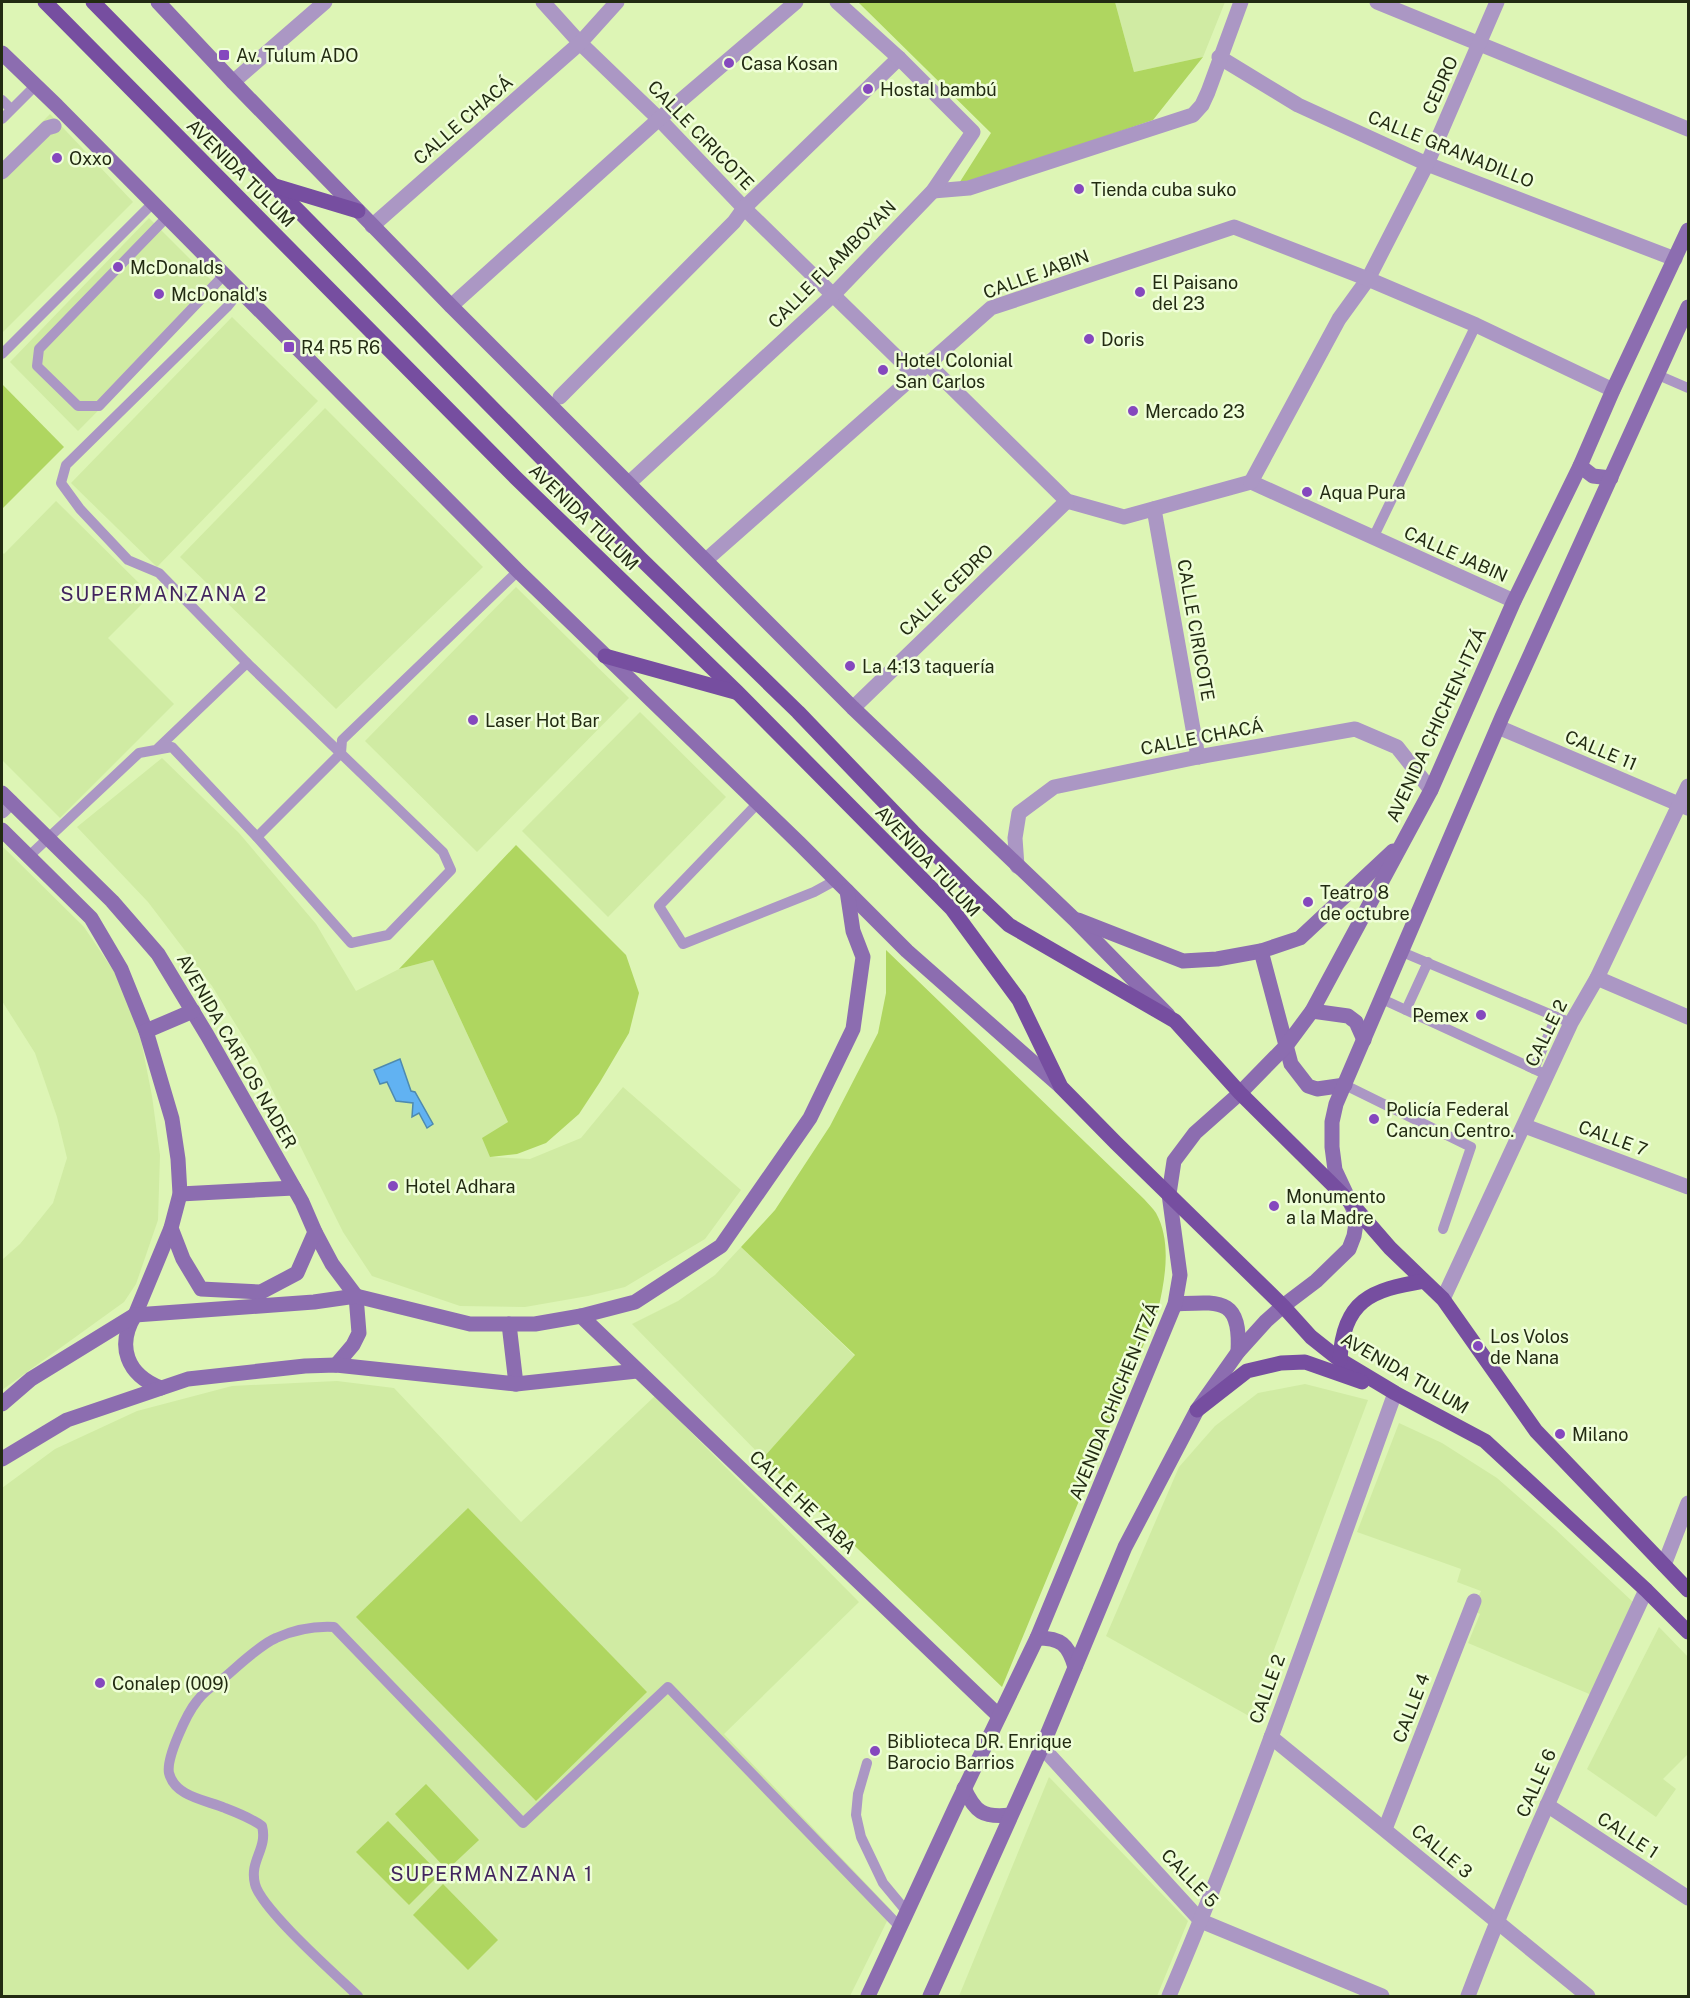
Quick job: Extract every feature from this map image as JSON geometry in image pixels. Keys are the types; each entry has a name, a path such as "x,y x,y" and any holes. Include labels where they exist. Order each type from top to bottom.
{"main road":[{"name":"AVENIDA TULUM","path":"45,2 516,478 737,692 952,909 1019,1000 1061,1087 1116,1143 1311,1336 1340,1360 1395,1393 1485,1441 1689,1632"},
{"name":"AVENIDA TULUM","path":"93,2 633,551 798,712 913,832 1010,925 1175,1021 1240,1093 1350,1202 1390,1248 1443,1299 1536,1431 1689,1590"},
{"path":"274,185 358,212"},
{"path":"605,656 737,692"},
{"path":"1340,1360 1341,1344 1347,1325 1353,1311 1363,1300 1378,1291 1394,1286 1424,1281"},
{"path":"1197,1410 1247,1371 1281,1362 1305,1362 1395,1393"}],"street":[{"name":"AVENIDA TULUM","path":"158,2 358,212 852,708 1074,919 1175,1021"},
{"path":"233,82 325,2"},
{"name":"CALLE CIRICOTE","path":"543,2 580,43 659,119 744,208 914,374"},
{"name":"CALLE CHACÁ","path":"372,226 580,43 616,2"},
{"path":"451,306 659,119 796,2"},
{"name":"CALLE FLAMBOYAN","path":"629,483 834,294 933,191 973,132 899,58 837,2"},
{"path":"933,191 969,188 1193,115 1202,105 1208,92 1241,2"},
{"path":"1377,2 1689,129"},
{"name":"CEDRO","path":"1368,279 1427,164 1497,2"},
{"name":"AVENIDA TULUM","path":"2,53 518,571 907,951 1061,1087"},
{"name":"CALLE GRANADILLO","path":"1220,57 1298,105 1427,164 1675,259"},
{"path":"560,397 734,222 744,208 899,58"},
{"path":"2,172 47,128 54,126"},
{"name":"CALLE JABIN","path":"927,363 991,308 1234,227 1368,279 1476,325 1613,390"},
{"name":"AVENIDA CHICHEN-ITZÁ","path":"868,1996 964,1788 1037,1638 1175,1304 1180,1275 1169,1194 1174,1161 1195,1133 1240,1093 1286,1046 1312,1011 1431,790 1514,601 1580,466 1613,390 1689,230"},
{"path":"706,560 927,363 1067,501 1124,517 1251,482 1339,319 1368,279"},
{"path":"930,1996 1042,1747 1125,1547 1197,1410 1238,1352 1283,1306 1316,1281 1348,1249 1354,1236 1357,1217 1335,1170 1332,1122 1336,1104 1498,727 1689,307"},
{"path":"1580,466 1593,476 1611,478"},
{"name":"CALLE JABIN","path":"1251,482 1514,601"},
{"name":"CALLE CEDRO","path":"852,708 1067,501"},
{"name":"CALLE CIRICOTE","path":"1154,509 1198,757"},
{"name":"CALLE 11","path":"1498,727 1684,806"},
{"name":"CALLE CHACÁ","path":"1017,866 1014,838 1019,813 1054,787 1198,757 1355,729 1397,747 1431,790"},
{"name":"CALLE 2","path":"1443,1299 1524,1126 1541,1072 1597,978 1684,806 1689,786"},
{"name":"AVENIDA CARLOS NADER","path":"5,802 47,838 112,901 158,954 294,1188 332,1264 356,1296"},
{"path":"2,830 91,918 121,969 146,1031 172,1119 180,1194 171,1228 126,1336 128,1359 141,1377 161,1388"},
{"path":"1074,919 1183,961 1217,959 1261,951 1300,938 1402,843"},
{"path":"2,1404 31,1379 135,1315 314,1302 356,1296 470,1324 535,1324 581,1316 636,1302 721,1246 810,1118 853,1029 863,957 854,930 847,891"},
{"path":"1261,951 1291,1064 1308,1086 1317,1089 1345,1085"},
{"path":"1597,978 1689,1017"},
{"path":"146,1031 193,1011"},
{"path":"1312,1011 1348,1016 1356,1022 1364,1040"},
{"name":"CALLE 7","path":"1524,1126 1689,1187"},
{"path":"180,1194 294,1188"},
{"path":"171,1228 183,1259 201,1288 261,1292 297,1273 315,1232"},
{"path":"336,1365 354,1345 358,1333 356,1296"},
{"path":"1175,1304 1209,1302 1229,1309 1239,1329 1238,1352"},
{"name":"CALLE HE ZABA","path":"581,1316 999,1716"},
{"path":"509,1324 516,1384"},
{"path":"2,1459 67,1420 188,1379 305,1366 336,1365 516,1384 637,1371"},
{"name":"CALLE 2","path":"1169,1996 1201,1921 1270,1737 1395,1393"},
{"path":"1664,1565 1689,1503"},
{"name":"CALLE 6","path":"1468,1996 1496,1921 1646,1590"},
{"name":"CALLE 4","path":"1385,1829 1474,1601"},
{"path":"1037,1638 1051,1638 1063,1644 1070,1652 1075,1667"},
{"name":"CALLE 3","path":"1270,1737 1588,1996"},
{"name":"CALLE 5","path":"1042,1747 1201,1921 1382,1996"},
{"path":"964,1788 970,1801 980,1812 995,1817 1010,1815"},
{"name":"CALLE 1","path":"1547,1805 1689,1898"}],"lane":[{"path":"2,119 36,85"},
{"path":"2,100 11,109"},
{"path":"2,354 153,203"},
{"path":"167,217 39,348 37,366 78,405 99,406 224,275"},
{"path":"28,856 139,753 172,747 257,837 351,943 388,935 451,870 443,852 247,663 159,573 128,560 80,509 61,483 66,465 219,315 240,291"},
{"path":"1373,538 1476,325"},
{"path":"1658,375 1689,388"},
{"path":"257,837 341,753 342,740 518,571"},
{"path":"158,748 247,663"},
{"path":"757,804 658,906 683,944 814,892 836,880"},
{"path":"1402,952 1571,1023"},
{"path":"1406,1010 1428,962"},
{"path":"1382,999 1541,1072 1556,1017"},
{"path":"1345,1085 1471,1147 1443,1229"},
{"path":"358,1996 293,1933 259,1896 253,1873 254,1862 261,1851 265,1837 262,1826 251,1818 194,1798 183,1791 169,1773 170,1759 177,1740 188,1712 198,1699 274,1638 308,1629 334,1627 523,1823 668,1687 900,1927"},
{"path":"867,1763 858,1794 856,1815 861,1837 883,1883 907,1912"}],"shaded area":[{"path":"858,2 1115,2 1134,72 1203,57 1153,120 956,188 991,133"},
{"path":"1115,2 1225,2 1203,57 1134,72"},
{"path":"50,114 133,202 2,333 2,163"},
{"path":"149,218 219,288 78,431 10,362"},
{"path":"232,317 318,401 157,567 71,483"},
{"path":"2,384 64,447 2,509"},
{"path":"325,408 483,567 336,709 180,557"},
{"path":"56,501 151,595 108,638 174,704 60,818 2,760 2,552 4,554"},
{"path":"516,587 629,698 477,852 365,741"},
{"path":"640,712 726,797 608,917 522,831"},
{"path":"162,758 239,833 316,924 356,991 399,969 433,960 508,1122 490,1157 530,1159 581,1138 623,1087 741,1190 705,1239 625,1287 525,1307 460,1306 372,1276 343,1232 257,1059 212,986 148,902 77,827"},
{"path":"516,845 626,955 639,993 629,1033 579,1114 546,1143 517,1154 490,1157 482,1138 508,1122 433,960 399,969"},
{"path":"2,846 84,927 115,973 138,1025 152,1096 160,1155 158,1220 136,1284 124,1302 2,1390 2,1260 20,1244 53,1203 67,1158 57,1117 35,1053 2,1001"},
{"path":"886,950 1144,1199 1156,1213 1164,1236 1165,1274 1158,1310 1002,1687 763,1458 855,1355 741,1247 775,1210 830,1126 878,1033 886,993"},
{"path":"741,1247 855,1356 763,1458 632,1324 678,1301 715,1275"},
{"path":"337,1381 394,1388 521,1522 655,1396 859,1602 724,1734 892,1911 850,1996 2,1996 2,1488 55,1449 137,1411 232,1386"},
{"path":"1305,1384 1368,1400 1249,1716 1106,1636 1179,1467 1215,1426 1258,1393"},
{"path":"1399,1423 1442,1443 1497,1478 1633,1602 1594,1696 1468,1643 1480,1614 1472,1610 1481,1591 1457,1582 1461,1569 1357,1532"},
{"path":"468,1508 647,1692 536,1801 356,1617"},
{"path":"1659,1627 1688,1657 1688,1754 1663,1779 1676,1789 1656,1817 1587,1769"},
{"path":"1049,1777 1188,1921 1157,1996 959,1996"},
{"path":"426,1784 479,1840 447,1870 395,1814"},
{"path":"388,1821 440,1874 409,1905 356,1852"},
{"path":"443,1884 498,1940 468,1970 413,1915"}],"water":[{"path":"400,1059 411,1091 415,1092 433,1124 427,1128 419,1113 412,1117 413,1103 396,1101 387,1082 380,1084 374,1070"}],"place":[{"name":"Av. Tulum ADO","path":"224,55"},
{"name":"Casa Kosan","path":"729,63"},
{"name":"Hostal bambú","path":"868,89"},
{"name":"Oxxo","path":"57,158"},
{"name":"Tienda cuba suko","path":"1079,189"},
{"name":"McDonalds","path":"118,267"},
{"name":"El Paisano del 23","path":"1140,292"},
{"name":"McDonald's","path":"159,294"},
{"name":"Doris","path":"1089,339"},
{"name":"R4 R5 R6","path":"289,347"},
{"name":"Hotel Colonial San Carlos","path":"883,370"},
{"name":"Mercado 23","path":"1133,411"},
{"name":"Aqua Pura","path":"1307,492"},
{"name":"La 4:13 taquería","path":"850,666"},
{"name":"Laser Hot Bar","path":"473,720"},
{"name":"Teatro 8 de octubre","path":"1308,902"},
{"name":"Pemex","path":"1481,1015"},
{"name":"Policía Federal Cancun Centro.","path":"1374,1119"},
{"name":"Hotel Adhara","path":"393,1186"},
{"name":"Monumento a la Madre","path":"1274,1206"},
{"name":"Los Volos de Nana","path":"1478,1346"},
{"name":"Milano","path":"1560,1434"},
{"name":"Conalep (009)","path":"100,1683"},
{"name":"Biblioteca DR. Enrique Barocio Barrios","path":"875,1751"}],"district":[{"name":"SUPERMANZANA 2","path":"164,594"},
{"name":"SUPERMANZANA 1","path":"492,1874"}]}
